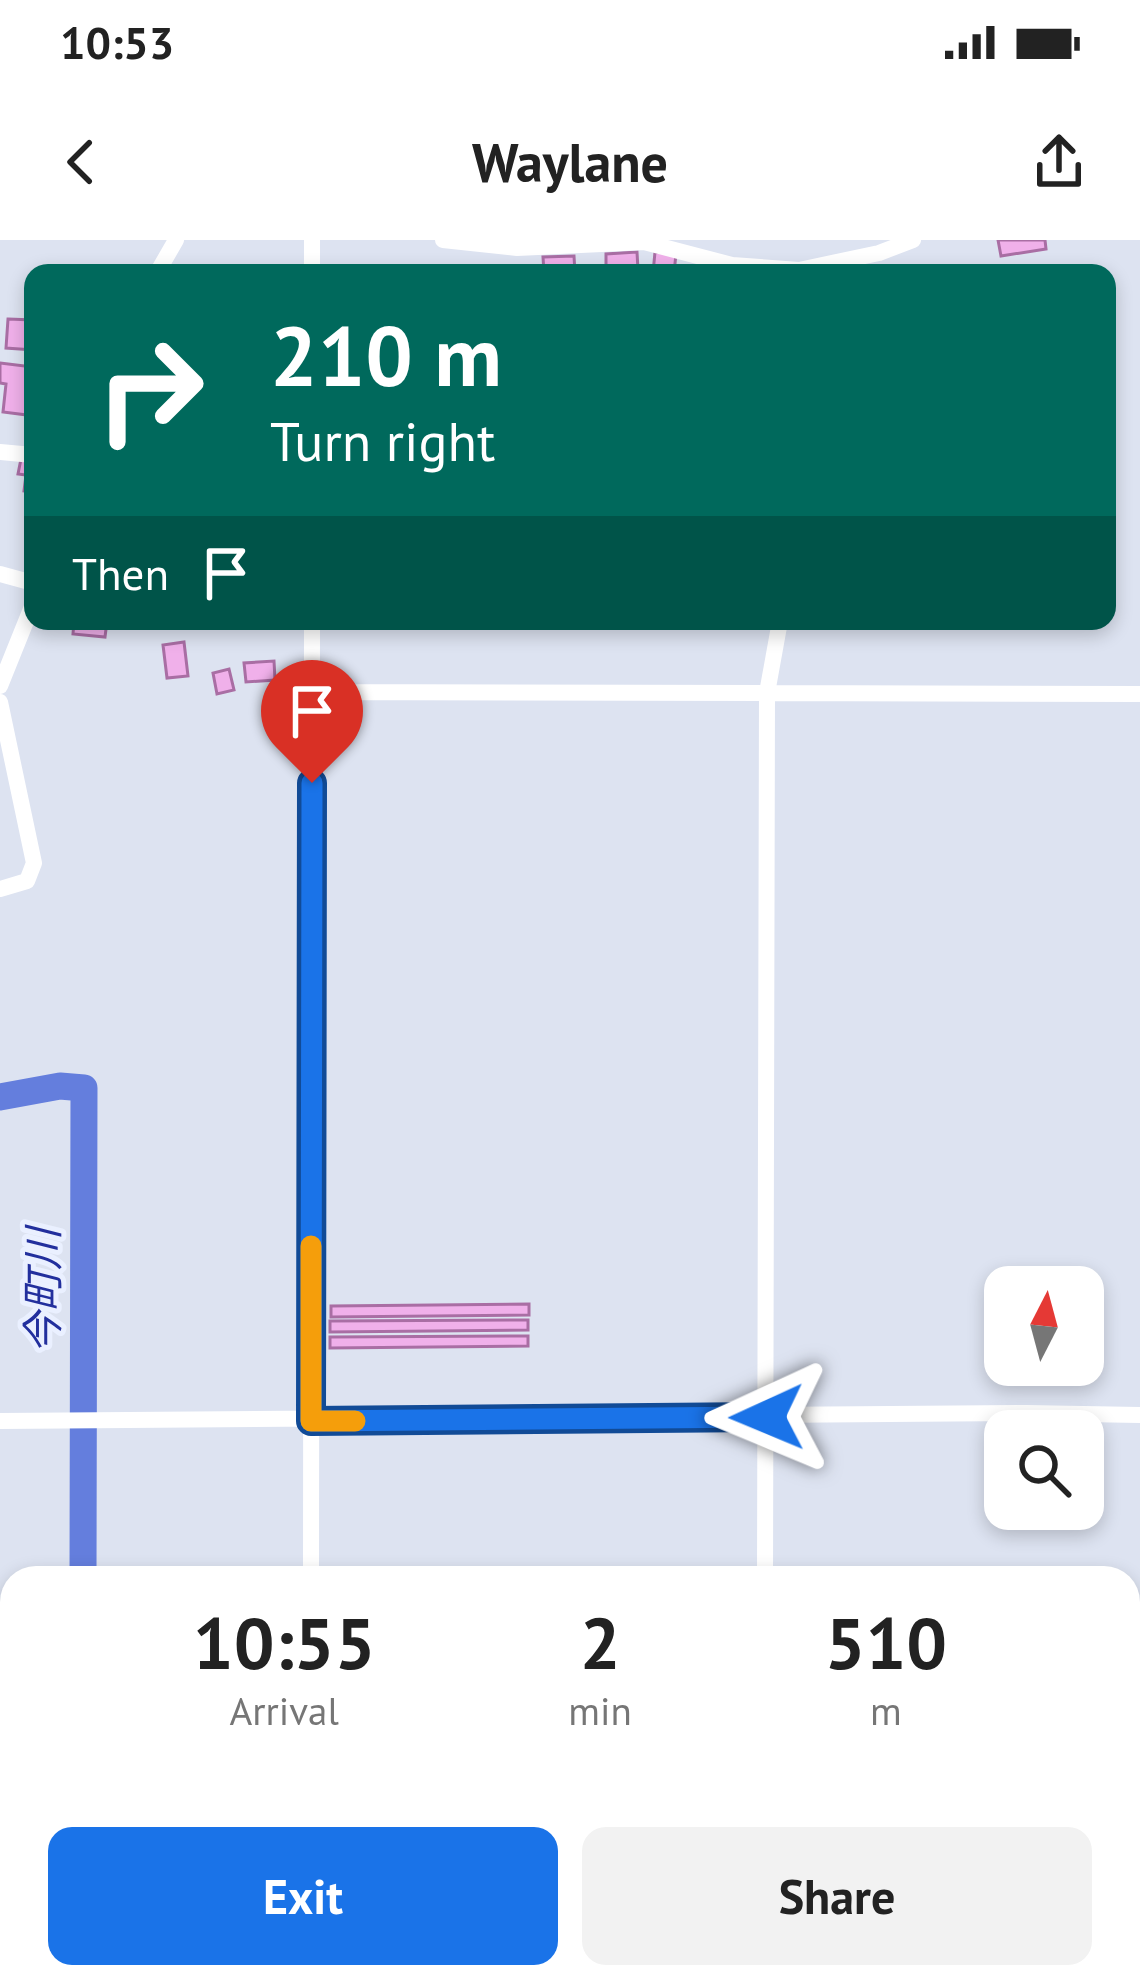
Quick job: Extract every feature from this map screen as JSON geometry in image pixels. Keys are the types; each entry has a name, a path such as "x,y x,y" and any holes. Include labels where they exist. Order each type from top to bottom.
{"street":[{"path":"443,240 517,248 644,241 716,264"},
{"path":"829,264 879,254 913,240"},
{"path":"879,254 881,264"},
{"path":"0,686 24,626"},
{"path":"311,1566 312,630"},
{"path":"765,1566 767,693 778,630"},
{"path":"312,692 1140,694"},
{"path":"0,702 34,863 27,881 0,889"},
{"path":"0,1421 1140,1415"}],"building":[{"path":"998,240 1045,240 1046,249 1001,256"},
{"path":"637,252 638,264 606,264 606,254"},
{"path":"655,252 676,254 675,264 654,264"},
{"path":"574,256 574,264 543,264 543,257"},
{"path":"8,319 24,320 24,349 6,348"},
{"path":"0,363 24,366 24,415 3,412 6,384 0,383"},
{"path":"73,630 106,630 105,637 73,634"},
{"path":"184,642 188,676 167,678 163,645"},
{"path":"274,661 275,680 246,682 244,663"},
{"path":"229,669 234,690 217,694 213,673"},
{"path":"529,1304 529,1315 331,1317 331,1306"},
{"path":"528,1320 528,1330 330,1332 330,1321"},
{"path":"528,1336 528,1346 330,1348 330,1337"}],"waterway":[{"name":"今町川","path":"0,1097 60,1086 84,1088 83,1566"}],"slow traffic":[{"path":"311,1246 311,1421 355,1421"}],"route":[{"path":"312,783 311,1421 767,1417"}]}
